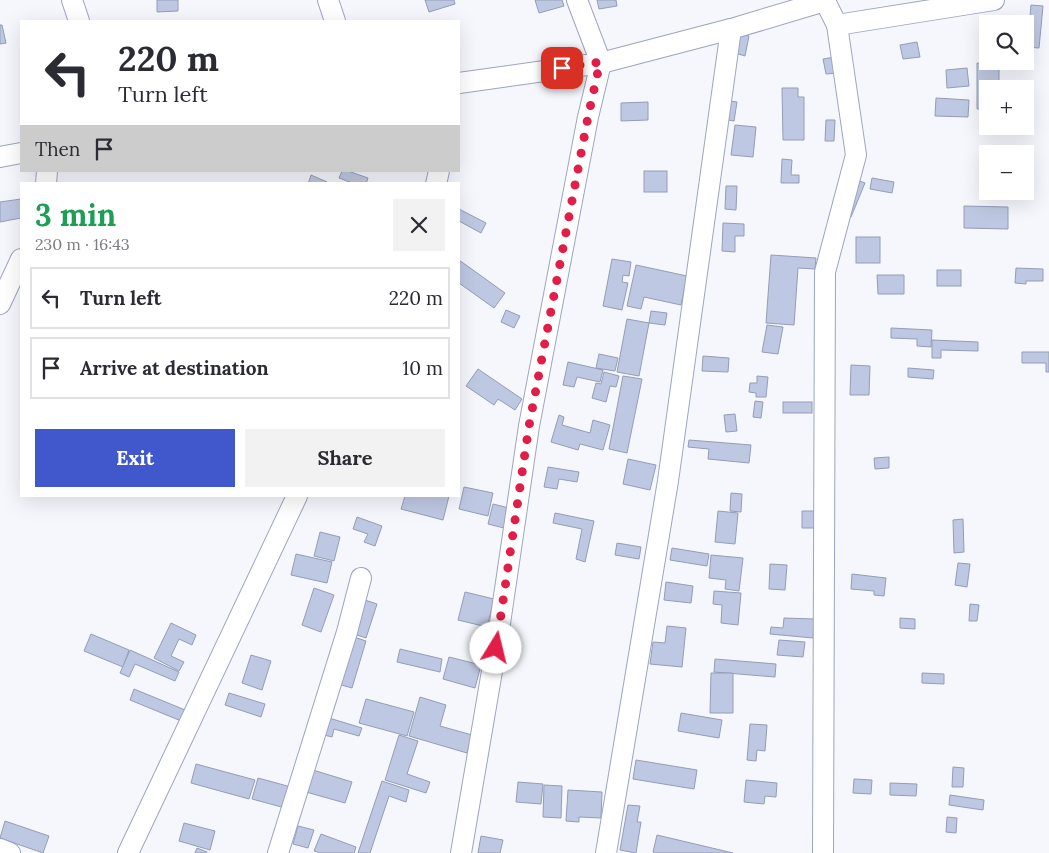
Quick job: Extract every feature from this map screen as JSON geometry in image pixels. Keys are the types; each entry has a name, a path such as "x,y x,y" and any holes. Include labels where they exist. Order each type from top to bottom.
{"street":[{"path":"72,0 79,20"},
{"path":"328,0 335,20"},
{"path":"461,853 499,630 529,426 600,62 577,0"},
{"path":"837,25 994,0"},
{"path":"460,89 600,62 731,29 825,1 837,25 856,155 824,272 823,853"},
{"path":"606,853 668,481 731,29"},
{"path":"0,156 20,153"},
{"path":"0,304 20,261"},
{"path":"128,853 297,497"},
{"path":"278,853 347,632 361,578"},
{"path":"0,849 10,853"}],"building":[{"path":"157,0 178,0 178,11 157,12"},
{"path":"425,0 454,0 455,4 429,12"},
{"path":"535,0 562,0 564,6 539,13"},
{"path":"597,0 616,0 617,6 599,9"},
{"path":"1031,5 1043,6 1039,48 1034,48 1034,15 1030,15"},
{"path":"0,25 2,25 6,43 0,44"},
{"path":"738,34 749,36 745,56 735,53"},
{"path":"917,42 920,57 903,59 900,45"},
{"path":"835,57 838,73 826,74 823,59"},
{"path":"977,63 979,63 979,70 999,70 999,80 979,80 979,109 977,109"},
{"path":"967,68 969,86 947,88 946,70"},
{"path":"782,88 798,88 798,97 804,97 804,140 783,140"},
{"path":"936,98 969,100 968,117 935,116"},
{"path":"724,100 737,102 734,121 721,119"},
{"path":"648,102 648,120 621,121 621,103"},
{"path":"826,120 835,120 834,141 825,141"},
{"path":"735,125 756,127 753,157 731,155"},
{"path":"782,159 792,160 791,175 799,175 799,183 781,183"},
{"path":"644,171 667,171 667,192 644,192"},
{"path":"342,172 351,172 368,178 367,182 350,182 339,178"},
{"path":"311,175 327,182 309,182"},
{"path":"872,178 894,182 892,193 870,189"},
{"path":"857,180 865,183 851,217 844,214"},
{"path":"726,186 737,186 736,210 725,209"},
{"path":"20,199 20,218 0,222 0,202"},
{"path":"964,206 1008,207 1008,229 964,228"},
{"path":"460,210 486,223 481,233 460,222"},
{"path":"723,223 744,224 744,236 735,236 735,252 722,251"},
{"path":"856,237 880,237 880,263 856,263"},
{"path":"771,255 816,258 815,269 798,268 794,325 766,323"},
{"path":"612,259 631,262 629,276 623,275 622,282 628,283 622,310 603,306"},
{"path":"460,261 505,293 494,308 460,284"},
{"path":"636,265 687,276 681,305 644,297 641,309 627,306"},
{"path":"1016,268 1043,269 1043,281 1026,281 1026,284 1015,283"},
{"path":"937,270 961,270 961,286 937,286"},
{"path":"877,275 904,275 904,294 878,294"},
{"path":"506,310 520,316 514,328 501,322"},
{"path":"651,311 667,313 665,325 649,323"},
{"path":"627,319 649,323 639,376 617,372"},
{"path":"767,325 783,327 778,354 762,352"},
{"path":"891,328 932,330 931,347 917,346 917,339 891,338"},
{"path":"932,340 978,342 978,351 941,350 941,358 932,358"},
{"path":"1022,352 1049,352 1049,372 1046,372 1046,363 1022,363"},
{"path":"599,354 618,358 615,371 596,368"},
{"path":"703,356 729,358 728,372 702,371"},
{"path":"568,362 603,370 600,382 577,377 574,387 563,385"},
{"path":"851,365 870,366 869,395 850,395"},
{"path":"908,368 934,370 933,379 908,377"},
{"path":"478,369 522,399 515,410 498,399 494,405 466,386"},
{"path":"604,372 619,376 616,387 610,386 606,402 592,398 596,383 601,384"},
{"path":"623,376 642,379 627,453 609,449"},
{"path":"757,376 768,377 766,397 756,397 756,393 749,392 750,383 757,383"},
{"path":"755,401 763,402 761,418 753,417"},
{"path":"783,402 812,402 812,413 783,413"},
{"path":"735,414 737,431 726,432 724,415"},
{"path":"559,415 564,417 562,425 590,433 593,420 610,425 603,450 580,444 578,450 551,442"},
{"path":"689,440 751,445 749,463 708,459 709,449 688,447"},
{"path":"889,457 889,468 875,469 874,458"},
{"path":"628,459 656,465 650,490 623,484"},
{"path":"548,467 579,472 577,482 559,479 557,489 544,487"},
{"path":"464,487 493,493 488,516 459,509"},
{"path":"731,493 742,494 741,512 730,511"},
{"path":"405,497 449,497 443,520 401,509"},
{"path":"493,504 513,509 508,529 488,524"},
{"path":"718,511 738,513 735,544 715,542"},
{"path":"802,511 821,511 820,528 802,528"},
{"path":"555,513 594,521 585,562 576,559 582,529 553,523"},
{"path":"357,517 382,526 375,546 364,542 368,534 353,529"},
{"path":"963,519 964,552 954,553 953,520"},
{"path":"320,532 340,537 334,561 314,556"},
{"path":"617,543 641,547 639,559 615,555"},
{"path":"672,548 709,554 707,566 670,560"},
{"path":"296,554 332,562 327,583 291,575"},
{"path":"711,555 743,558 739,591 725,589 726,580 709,578"},
{"path":"958,563 970,564 967,587 955,585"},
{"path":"770,564 787,565 785,590 769,589"},
{"path":"852,574 886,578 884,596 874,595 874,591 851,589"},
{"path":"666,582 693,586 691,603 664,600"},
{"path":"314,588 334,595 321,632 302,625"},
{"path":"714,591 741,593 738,625 721,623 722,605 713,604"},
{"path":"465,592 494,599 487,627 458,620"},
{"path":"365,600 377,604 366,638 354,634"},
{"path":"970,604 979,605 977,621 969,621"},
{"path":"784,618 814,619 813,638 770,634 771,627 783,628"},
{"path":"900,618 915,619 915,629 900,628"},
{"path":"171,623 196,635 192,645 179,639 171,656 184,662 179,671 154,658"},
{"path":"667,626 686,628 682,667 650,664 653,642 665,643"},
{"path":"91,634 129,650 123,667 84,651"},
{"path":"351,636 366,641 352,688 338,684"},
{"path":"779,640 805,642 803,657 777,655"},
{"path":"400,649 442,659 440,672 397,662"},
{"path":"130,650 179,672 175,681 135,664 129,677 120,673"},
{"path":"251,655 271,661 262,690 242,683"},
{"path":"449,657 481,665 475,688 443,679"},
{"path":"715,659 776,664 775,677 714,672"},
{"path":"711,673 733,673 733,713 710,713"},
{"path":"922,673 944,674 944,684 922,683"},
{"path":"134,689 190,712 186,723 130,700"},
{"path":"229,693 265,704 261,717 225,705"},
{"path":"420,697 446,705 440,726 472,735 467,753 409,736"},
{"path":"366,699 414,712 407,736 359,723"},
{"path":"681,713 722,720 719,738 678,731"},
{"path":"329,718 362,728 359,736 334,729 332,737 324,735"},
{"path":"750,724 767,725 765,751 757,750 756,761 747,760"},
{"path":"399,735 418,741 407,774 430,782 426,793 385,780"},
{"path":"636,760 697,770 694,789 633,779"},
{"path":"196,764 255,780 249,799 191,783"},
{"path":"953,767 964,768 963,787 952,787"},
{"path":"313,770 352,782 345,803 306,792"},
{"path":"258,778 291,787 285,808 252,799"},
{"path":"854,779 872,780 871,794 853,793"},
{"path":"746,780 777,783 776,797 765,796 764,804 744,802"},
{"path":"382,781 409,790 406,802 389,796 370,853 358,853"},
{"path":"518,782 543,784 541,804 516,802"},
{"path":"890,783 917,784 916,796 890,795"},
{"path":"544,785 562,786 561,818 543,817"},
{"path":"568,790 602,792 601,818 579,817 579,822 566,821"},
{"path":"950,795 984,800 983,810 949,805"},
{"path":"628,805 640,806 637,822 641,822 636,853 620,850"},
{"path":"947,817 957,818 956,833 946,832"},
{"path":"5,821 49,836 43,853 0,838"},
{"path":"184,823 215,831 210,850 179,841"},
{"path":"298,826 314,830 308,848 293,844"},
{"path":"321,834 356,847 354,853 320,853 314,851"},
{"path":"657,835 733,853 655,853 653,852"},
{"path":"481,836 503,840 500,853 478,853"},
{"path":"197,848 207,852 207,853 195,853"}],"route":[{"path":"496,648 529,426 600,62 562,68"}]}
